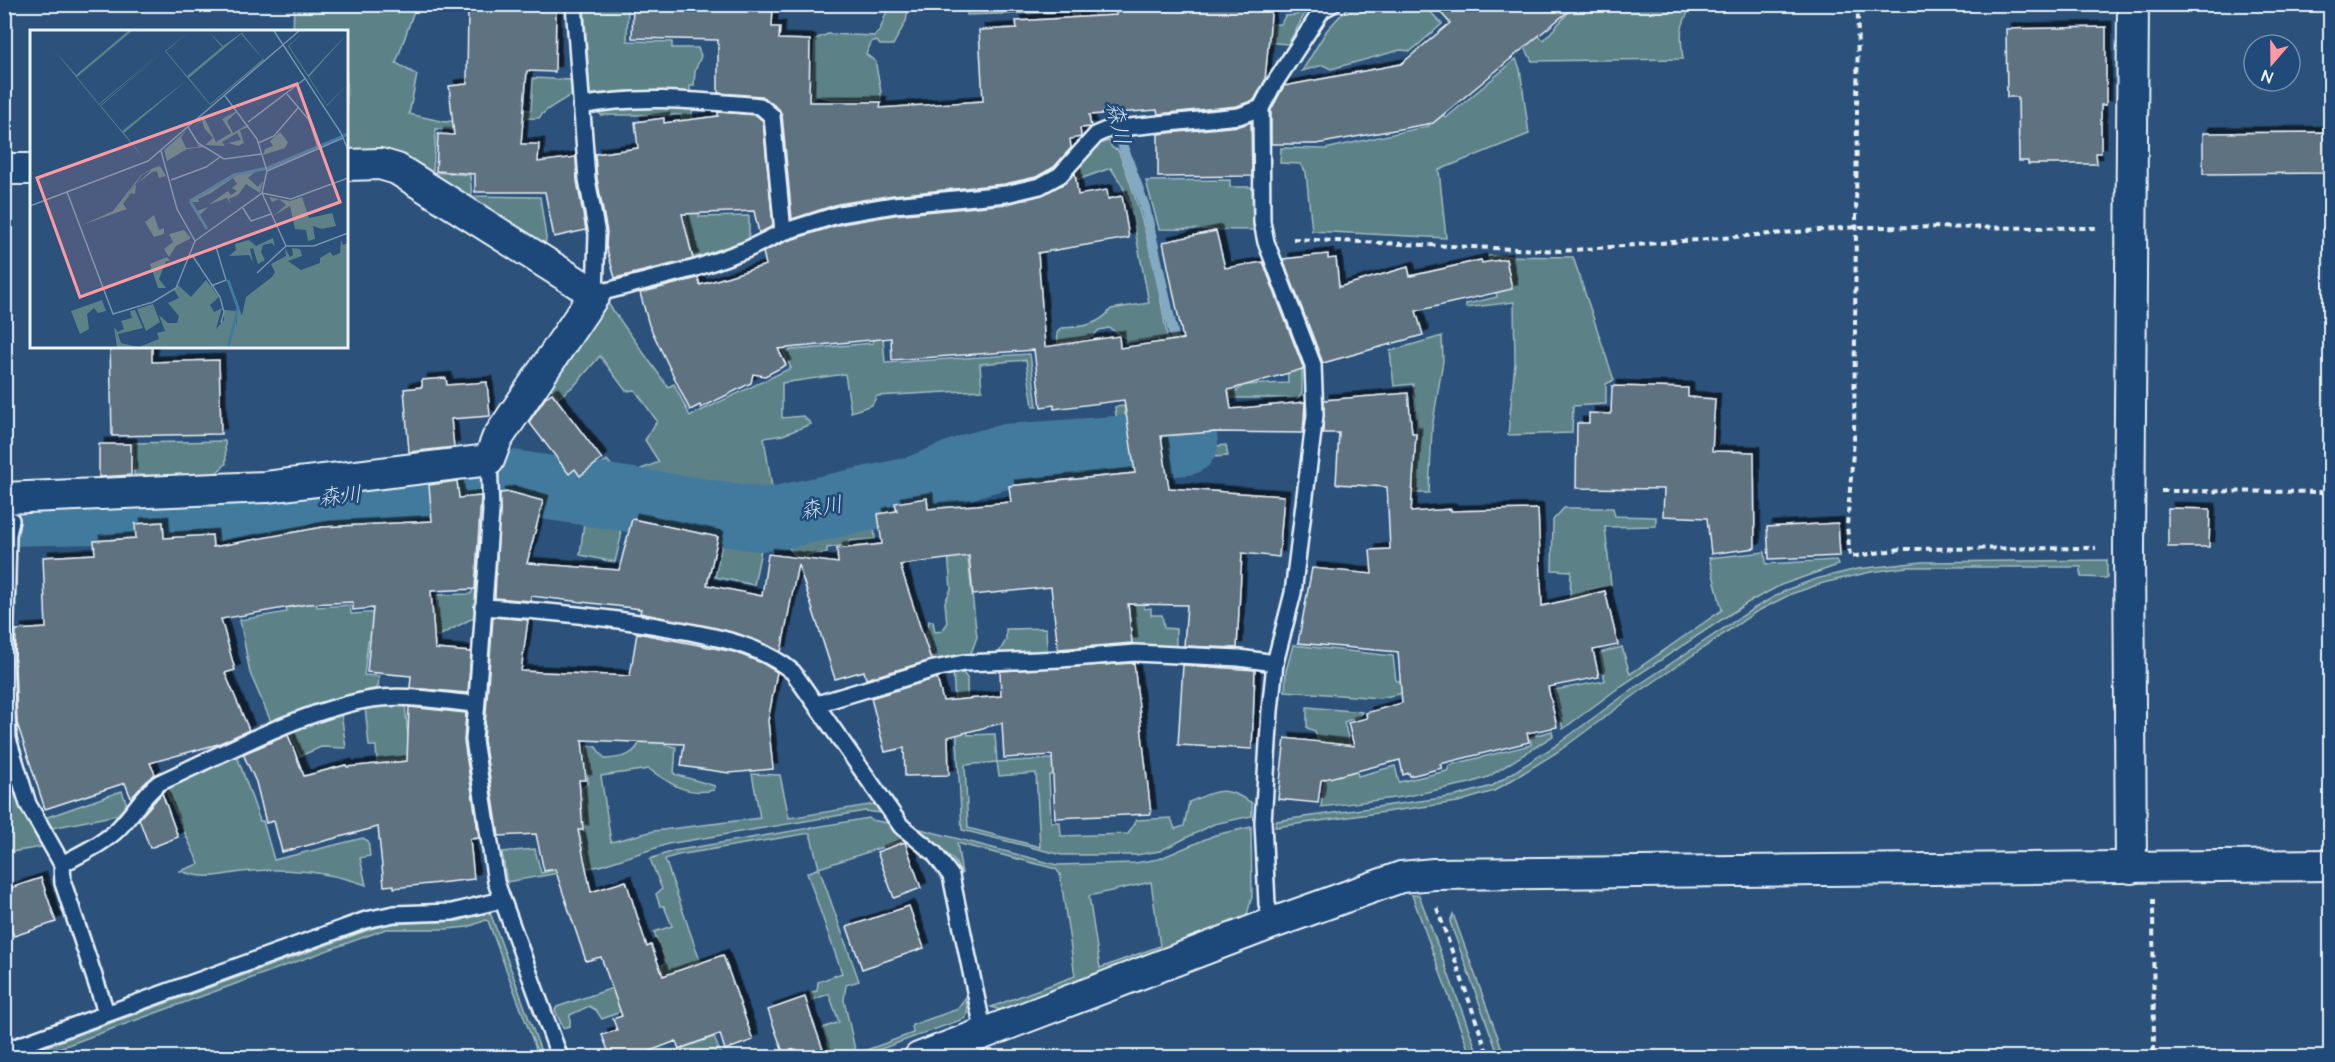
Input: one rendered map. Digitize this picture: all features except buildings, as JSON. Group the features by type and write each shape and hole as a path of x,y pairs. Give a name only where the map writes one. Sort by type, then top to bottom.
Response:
{"street":[{"path":"2133,4 2129,548 2142,867"},
{"path":"10,506 266,487 489,474 497,439 595,294 397,169 380,164 348,165"},
{"path":"4,169 30,169"},
{"path":"919,1058 1273,923 1401,877 1434,874 2331,865"}],"lane":[{"path":"574,4 587,179 597,234 595,294 696,268 746,250 783,232 840,214 894,205 1006,194 1040,186 1060,175 1097,134 1108,129 1239,116 1262,108"},
{"path":"1273,923 1267,904 1263,822 1275,663 1293,593 1315,415 1313,364 1266,242 1262,222 1262,108 1272,87 1326,6"},
{"path":"581,106 649,98 760,106 772,116 783,232"},
{"path":"489,474 491,511 474,740 496,882 560,1058"},
{"path":"10,506 5,663 8,739 28,804 62,864 63,883 106,1012"},
{"path":"483,607 629,621 752,647 778,659 793,672 817,704 901,826 934,853 951,876 984,1034"},
{"path":"817,704 934,669 964,663 1135,653 1239,658 1275,663"},
{"path":"62,864 116,830 133,812 145,793 159,783 329,709 368,699 407,698 476,704"},
{"path":"4,1050 366,920 394,914 452,912 502,900"}],"path":[{"path":"1858,4 1854,440 1847,526 1850,558 1901,549 2129,548"},
{"path":"1266,242 1289,239 1561,250 1857,227 2132,228"},
{"path":"2130,490 2331,492"},
{"path":"2142,867 2154,1058"},
{"path":"1434,874 1437,914 1490,1058"}],"green space":[{"path":"1351,4 1424,5 1442,24 1411,51 1400,50 1331,69 1323,65 1302,71 1327,30"},
{"path":"294,5 416,5 396,63 417,75 409,114 445,122 506,113 507,109 531,110 533,78 572,80 573,93 546,110 539,118 504,119 471,130 436,129 433,172 470,175 472,196 540,197 546,238 545,246 348,153 348,30 293,30"},
{"path":"584,5 628,5 627,41 672,42 672,48 698,48 701,56 695,71 694,86 690,86 690,93 627,91 590,94"},
{"path":"889,5 909,7 906,21 893,45 880,45 877,41 872,41 866,54 876,62 881,99 832,99 817,96 804,105 790,165 784,168 782,118 803,97 810,94 815,39 828,34 874,36 880,30"},
{"path":"966,5 1074,5 1078,12 1088,89 1083,97 1073,15 1068,12 967,15"},
{"path":"1575,5 1692,5 1682,31 1683,59 1532,61 1514,26 1519,22 1544,40"},
{"path":"1307,7 1288,44 1197,37 1196,29 1281,24 1285,16 1297,15 1300,8"},
{"path":"1516,59 1520,69 1529,134 1439,170 1446,238 1312,231 1306,172 1300,164 1280,163 1281,148 1325,149 1429,126 1426,104 1431,102 1446,118"},
{"path":"606,106 688,106 692,109 692,132 697,134 699,217 749,216 749,239 693,259 682,195 686,158 681,115 601,115 599,113"},
{"path":"1109,141 1112,148 1118,150 1131,183 1151,255 1172,366 1180,438 1007,450 971,459 916,482 764,512 587,485 588,475 607,460 621,477 659,462 645,440 657,421 635,390 626,391 600,356 575,385 558,398 548,384 607,302 668,387 674,384 690,416 791,368 783,351 873,343 871,294 880,294 885,363 1030,354 1037,406 1033,406 1026,360 980,364 982,390 877,396 872,405 851,412 845,374 782,383 782,418 803,416 811,424 783,435 764,438 774,500 880,480 931,466 966,450 998,441 1062,431 1063,438 1118,434 1115,407 1124,406 1128,434 1172,428 1158,339 1125,343 1125,337 1109,328 1099,330 1092,337 1058,343 1057,333 1061,328 1095,322 1111,309 1149,303 1132,214 1123,187 1111,168 1077,180 1072,174 1099,144"},
{"path":"1230,180 1230,187 1252,187 1253,230 1159,229 1146,181"},
{"path":"1488,256 1573,257 1614,380 1606,384 1606,404 1573,406 1572,433 1508,435 1515,363 1514,302 1466,308 1466,304 1497,297"},
{"path":"1442,336 1443,361 1432,428 1429,493 1412,493 1417,423 1413,384 1394,386 1390,351"},
{"path":"1287,360 1302,364 1302,393 1298,398 1230,398 1230,391 1237,391 1243,385 1288,383"},
{"path":"225,441 226,464 214,475 134,475 133,443"},
{"path":"1226,445 1228,456 1165,460 1164,451"},
{"path":"1151,452 1153,461 1057,473 1054,458"},
{"path":"561,494 626,504 624,511 629,514 619,520 621,537 615,562 580,555 584,522 558,514"},
{"path":"878,499 880,503 886,502 887,508 873,511 875,539 849,541 848,545 827,548 827,553 807,555 808,571 769,524"},
{"path":"638,506 765,530 754,585 715,577 725,529 644,512 640,516 629,514"},
{"path":"1564,508 1613,508 1615,516 1656,517 1656,526 1605,527 1611,585 1588,590 1592,607 1583,609 1570,597 1571,571 1552,570 1553,520"},
{"path":"273,510 275,526 272,531 217,541 215,531 200,532 199,519"},
{"path":"476,541 481,542 479,583 473,618 439,636 383,633 382,642 368,641 364,675 379,676 378,688 337,699 272,724 250,673 240,620 287,612 283,589 316,583 317,607 350,605 351,614 437,609 437,595 471,594 474,586"},
{"path":"967,551 977,637 970,656 932,661 926,636 929,621 933,621 935,632 942,631 947,624 945,602 951,589 948,553"},
{"path":"1765,552 1766,564 1836,560 1838,565 1781,585 1747,603 1621,686 1563,729 1554,690 1605,681 1600,653 1622,647 1630,674 1722,610 1709,558"},
{"path":"2107,560 2107,578 2081,577 2081,567 1907,567 1871,572 1823,583 1791,594 1756,612 1639,692 1559,751 1494,791 1458,802 1275,827 1276,821 1456,796 1492,786 1555,746 1634,688 1753,609 1786,590 1816,579 1857,569 1922,562"},
{"path":"1144,590 1144,609 1151,608 1151,615 1162,615 1164,628 1176,629 1176,647 1132,645 1127,591"},
{"path":"1046,628 1047,653 998,654 1006,640 1006,629"},
{"path":"1293,645 1393,656 1396,681 1444,677 1442,685 1380,698 1285,691 1286,671"},
{"path":"953,670 961,670 967,678 968,735 995,734 997,762 1070,758 1069,766 1049,776 1051,822 1060,822 1061,836 1128,834 1136,820 1171,818 1175,829 1184,826 1189,802 1214,792 1234,794 1252,803 1252,816 1214,824 1160,851 1136,855 1062,855 962,830","holes":["997,762 999,776 1036,773 1040,847 968,828 965,765"]},
{"path":"405,704 410,758 377,762 376,746 369,746 365,707"},
{"path":"1307,707 1362,712 1359,717 1344,722 1358,776 1395,766 1399,782 1447,771 1450,765 1531,745 1530,737 1552,731 1553,736 1488,777 1470,783 1403,797 1321,807 1326,766 1315,731 1307,728"},
{"path":"341,712 346,748 321,747 300,756 289,730"},
{"path":"642,736 659,737 665,745 676,747 674,774 715,786 714,790 687,790 672,784 649,769 601,776 611,842 654,831 760,818 752,774 780,775 789,818 875,804 881,813 865,811 668,844 600,866 507,882 502,852 535,849 541,873 588,863 580,832 585,831 582,788 588,783 586,746 595,746 605,759 617,758 633,752"},
{"path":"236,753 260,821 263,821 274,860 363,838 368,841 370,856 360,858 366,885 324,874 296,871 252,871 201,876 180,871 199,864 164,787"},
{"path":"4,768 19,805 38,835 42,847 5,853"},
{"path":"122,791 127,805 117,815 52,828 45,818"},
{"path":"869,818 888,823 905,840 819,868 810,833 665,859 700,961 688,965 698,995 631,1008 602,1019 596,1010 589,1006 570,1015 570,1026 563,1028 555,1010 557,1007 663,971 662,965 666,963 654,932 672,926 656,894 662,889 650,859 673,851"},
{"path":"913,827 1057,865 1135,863 1159,859 1215,835 1251,827 1252,897 1246,918 1164,951 1000,1010 991,1007 1075,976 1060,874 1056,869 957,843 962,874 953,859","holes":["1151,882 1160,946 1100,968 1089,896"]},
{"path":"819,868 859,981 846,985 844,1000 856,1054 913,1033 912,1025 958,1009 965,998 968,1009 966,1018 859,1057 832,1057 823,1028 839,1022 829,994 812,1000 810,992 817,991 818,982 842,973 807,873"},
{"path":"1412,895 1419,895 1479,1057 1471,1057"},
{"path":"486,913 491,915 543,1057 539,1057 486,920 468,927 448,929 386,929 35,1057 17,1057 385,924 459,921"},
{"path":"1453,914 1505,1057 1499,1057 1450,922"},
{"path":"714,1037 722,1057 656,1057"}],"waterway":[{"name":"森川","path":"1097,4 1100,28"},
{"name":"森川","path":"1113,99 1121,141 1145,207 1178,354"},
{"name":"森川","path":"1185,420 1186,443"},
{"name":"森川","path":"4,514 203,510 470,481 504,481 759,519 777,518 916,488 973,465 1007,456 1186,443"}]}
